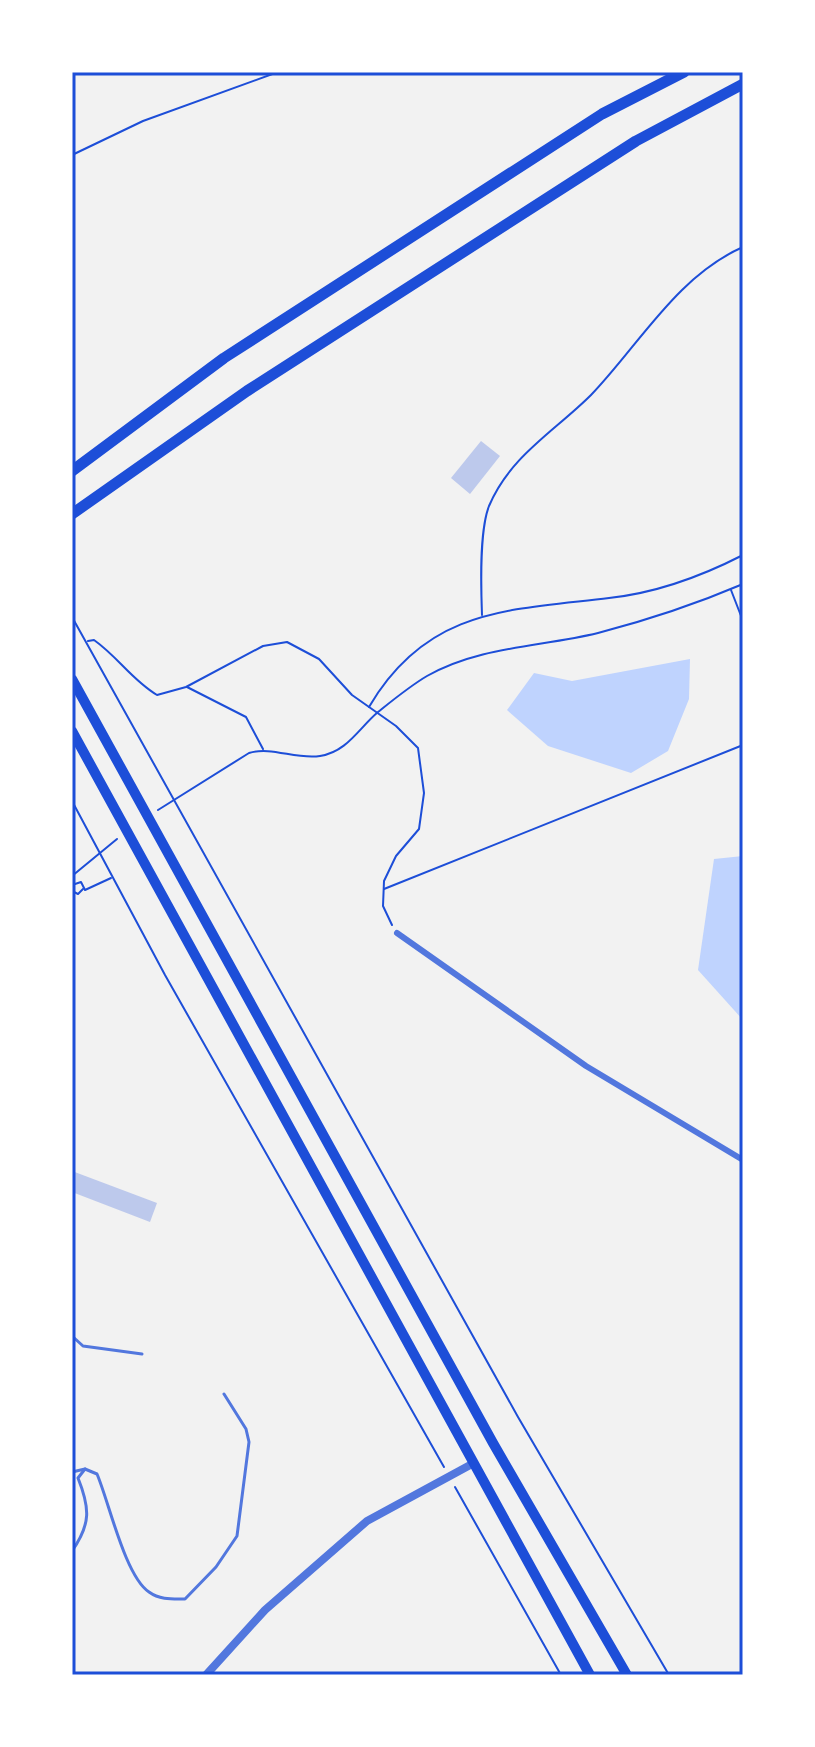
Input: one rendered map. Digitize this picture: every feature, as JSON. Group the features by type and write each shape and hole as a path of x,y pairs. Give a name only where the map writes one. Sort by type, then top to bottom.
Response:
{"highway":[{"path":"72,471 224,358 602,114 684,72"},
{"path":"72,514 247,391 636,141 743,84"}],"main road":[{"path":"72,679 454,1373 627,1675"},
{"path":"72,731 590,1675"}],"street":[{"path":"397,933 586,1066 743,1160"},
{"path":"206,1675 265,1610 367,1521 472,1464"}],"lane":[{"path":"72,1336 83,1346 142,1354"},
{"path":"72,1472 85,1469 97,1474 125,1558 147,1592 166,1599 185,1599 216,1567 237,1536 240,1522 249,1442 246,1429 224,1394"},
{"path":"72,1551 89,1519 89,1506 78,1478 85,1469"}],"path":[{"path":"72,155 143,121 278,72"},
{"path":"482,615 480,575 489,507 528,448 590,396 668,304 722,256 743,247"},
{"path":"368,708 381,686 416,651 482,615 542,603 610,598 652,590 714,570 743,555"},
{"path":"249,753 263,749 281,754 321,756 346,745 376,714 428,676 502,648 596,633 689,607 743,584"},
{"path":"730,589 743,621"},
{"path":"72,617 510,1404 669,1675"},
{"path":"86,641 94,640 106,648 139,685 157,695 186,687 263,646 287,642 319,659 368,708 396,726 418,748 424,793 419,829 396,856 384,881 383,906 397,933"},
{"path":"186,687 246,717 263,749"},
{"path":"383,890 743,745"},
{"path":"72,801 561,1675"},
{"path":"72,884 81,882 85,890 112,877"},
{"path":"72,884 81,883 83,889 78,894 72,891"}],"water":[{"path":"690,659 689,699 668,751 631,773 548,746 507,710 534,673 572,681"},
{"path":"743,856 743,1020 698,970 714,859"}],"building":[{"path":"481,441 500,456 470,494 451,478"},
{"path":"72,1171 157,1203 150,1222 72,1192"}]}
